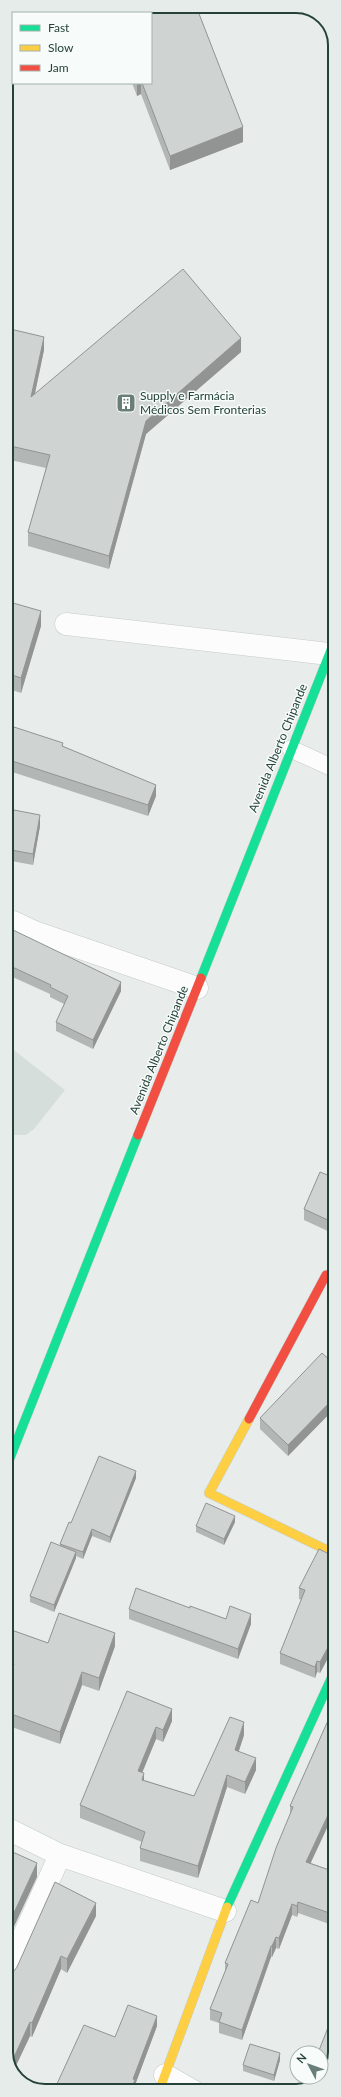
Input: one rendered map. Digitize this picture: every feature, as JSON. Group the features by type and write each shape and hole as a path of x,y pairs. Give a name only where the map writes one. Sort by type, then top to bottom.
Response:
{"main road":[{"name":"Avenida Alberto Chipande","path":"13,1450 197,988 290,749 328,657"},
{"path":"328,1276 326,1275 209,1493 328,1551"},
{"path":"162,2083 225,1911 328,1697"}],"street":[{"path":"66,624 328,647"},
{"path":"13,922 34,932 197,988"},
{"path":"13,1831 60,1854 225,1911"},
{"path":"13,1959 60,1854"}],"lane":[{"path":"290,749 328,766"}],"shaded area":[{"path":"13,1049 65,1090 34,1129 26,1135 13,1135"}],"building":[{"path":"152,13 199,13 243,127 170,156 142,84 152,84"},
{"name":"Supply e Farmácia Médicos Sem Fronterias","path":"183,269 241,338 146,421 109,556 28,532 50,455 13,447 13,330 44,337 31,397"},
{"path":"13,603 41,611 21,678 13,675"},
{"path":"14,727 63,743 62,746 156,785 148,805 13,761"},
{"path":"14,810 40,815 33,854 13,850"},
{"path":"13,930 121,982 93,1040 56,1022 68,996 50,987 51,985 13,967"},
{"path":"320,1172 328,1175 328,1220 304,1209"},
{"path":"322,1353 328,1359 328,1404 288,1445 260,1418"},
{"path":"99,1456 136,1471 110,1537 92,1529 83,1552 60,1544 69,1522 71,1523"},
{"path":"206,1503 235,1516 224,1539 196,1526"},
{"path":"51,1542 76,1552 54,1605 30,1596"},
{"path":"319,1549 328,1554 328,1649 320,1662 317,1661 315,1667 280,1653 305,1590 299,1588"},
{"path":"136,1588 190,1608 190,1606 226,1619 230,1606 251,1614 238,1649 129,1609"},
{"path":"59,1613 115,1633 99,1678 82,1672 60,1732 13,1715 13,1630 48,1643"},
{"path":"127,1691 172,1709 163,1730 156,1727 138,1771 144,1773 142,1780 194,1796 230,1717 244,1722 235,1750 256,1758 245,1782 227,1775 198,1866 140,1848 145,1832 80,1805"},
{"path":"328,1720 328,1815 306,1862 328,1870 328,1913 298,1902 297,1906 292,1904 279,1938 276,1937 271,1946 242,2030 219,2022 222,2013 210,2009 228,1964 225,1963 251,1900 258,1903 276,1848 293,1807 290,1806"},
{"path":"13,1852 37,1863 13,1915"},
{"path":"55,1882 96,1903 67,1959 61,1956 32,2023 30,2022 13,2058 13,1972 17,1967"},
{"path":"128,2005 157,2016 133,2079 135,2080 133,2084 57,2084 84,2025 115,2037"},
{"path":"328,2028 328,2045 321,2045"},
{"path":"250,2044 280,2053 274,2075 243,2065"}],"traffic: fast":[{"path":"201,978 328,658"},
{"path":"13,1450 138,1135"},
{"path":"227,1907 328,1685"}],"traffic: slow":[{"path":"249,1419 209,1493 328,1551"},
{"path":"162,2084 227,1907"}],"traffic: jam":[{"path":"138,1135 201,978"},
{"path":"249,1419 326,1275 328,1276"}],"place":[{"name":"Supply e Farmácia Médicos Sem Fronterias","path":"126,403"}]}
